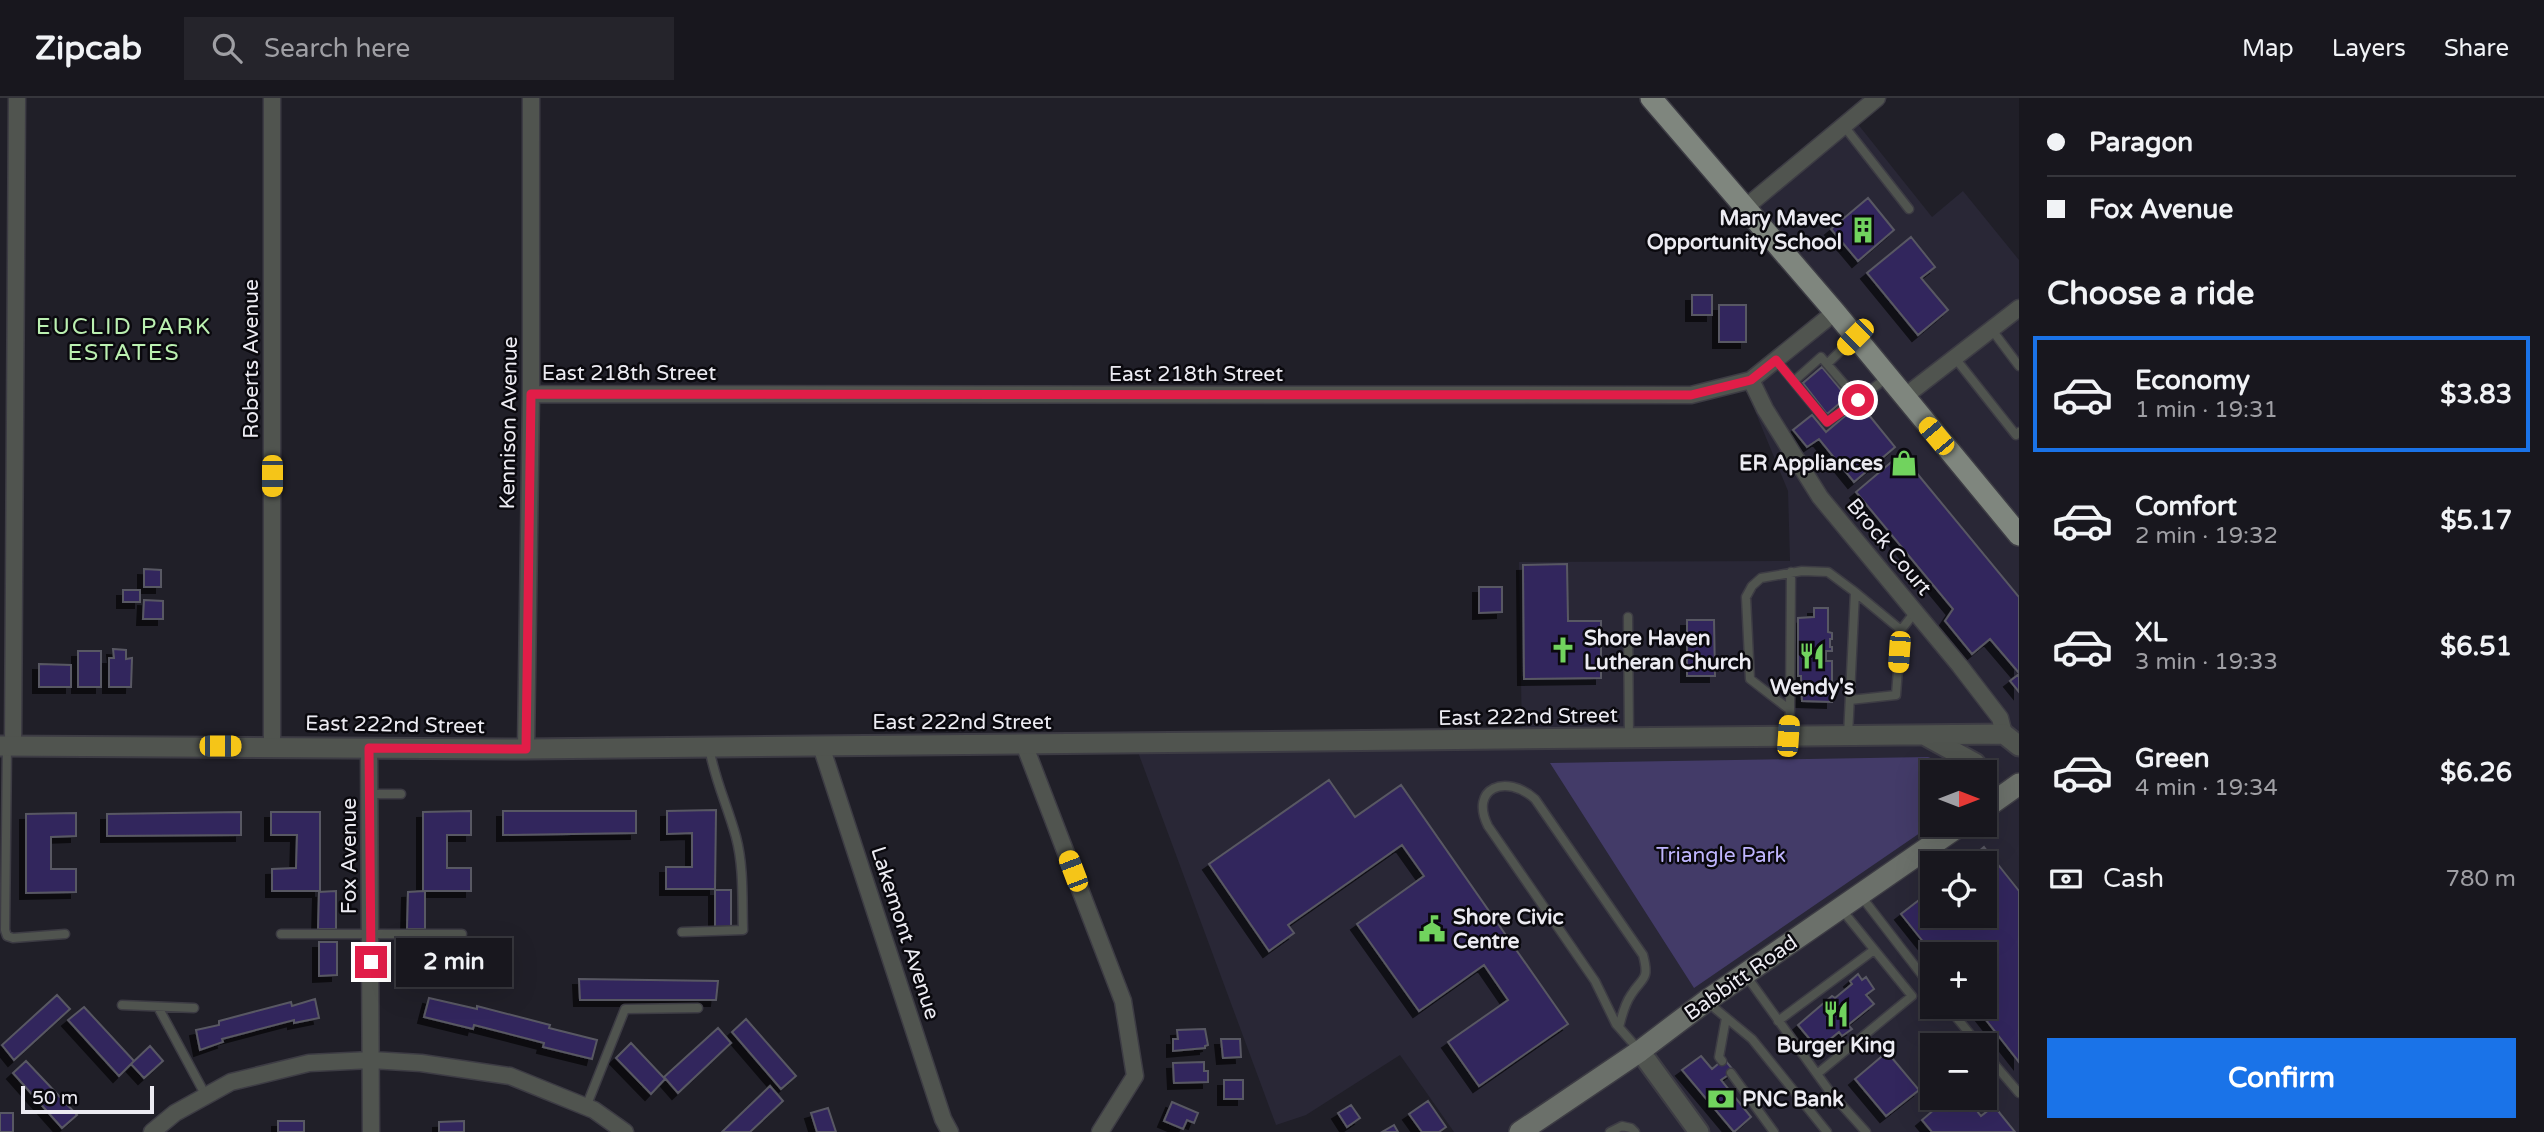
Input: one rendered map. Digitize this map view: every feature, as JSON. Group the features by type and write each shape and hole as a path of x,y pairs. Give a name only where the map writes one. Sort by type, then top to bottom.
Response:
{"main road":[{"path":"1651,98 1835,312 2019,535"},
{"path":"1997,800 2019,784"},
{"name":"Babbitt Road","path":"1520,1132 1640,1051 1706,1001 1943,837"}],"street":[{"path":"7,746 17,98"},
{"name":"Roberts Avenue","path":"272,98 272,746"},
{"name":"Kennison Avenue","path":"526,749 531,394 531,98"},
{"path":"1746,207 1877,98"},
{"path":"1904,397 2019,307"},
{"name":"East 218th Street","path":"531,394 1691,395 1751,380 1835,312"},
{"name":"Brock Court","path":"1751,380 1765,409 1820,497 2000,718 2011,740"},
{"name":"East 222nd Street","path":"7,746 526,749 1923,735 2011,740"},
{"name":"East 222nd Street","path":"1923,735 1969,760"},
{"path":"1024,744 1123,1001 1135,1076 1100,1132"},
{"name":"Lakemont Avenue","path":"821,746 939,1106 950,1132"},
{"name":"Fox Avenue","path":"369,748 371,1132"},
{"path":"1640,1051 1699,1132"},
{"path":"152,1132 175,1113 231,1082 309,1063 371,1060 421,1063 510,1076 586,1107 625,1132"}],"lane":[{"path":"1844,126 1909,209"},
{"path":"1992,330 2019,366"},
{"path":"1827,364 1855,337"},
{"path":"1794,381 1821,357 1838,382 1858,400"},
{"path":"1955,358 2016,435 2019,432"},
{"path":"1776,360 1813,400 1827,422 1888,377"},
{"path":"1790,710 1750,679 1746,597 1752,586 1761,578 1791,572 1828,572 1901,630"},
{"path":"1788,736 1791,572"},
{"path":"1848,736 1854,592"},
{"path":"1850,700 1896,695 1901,630 1915,612"},
{"path":"1628,617 1629,738"},
{"path":"7,746 5,930 7,936 13,938 65,934"},
{"path":"682,932 743,930 736,838 713,768 709,747"},
{"path":"1619,1027 1631,994 1644,981 1646,966 1643,956 1535,799 1526,790 1513,785 1500,785 1491,789 1483,802 1482,814 1488,826 1595,981 1619,1027 1640,1051"},
{"path":"370,794 401,794"},
{"path":"1860,895 1920,972"},
{"path":"1817,1074 1912,996 1840,908"},
{"path":"281,934 462,934"},
{"path":"1778,1021 1874,950"},
{"path":"1745,974 1817,1074 1866,1132"},
{"path":"1706,1001 1752,1039 1827,1132"},
{"path":"122,1005 194,1008"},
{"path":"158,1007 206,1096"},
{"path":"586,1107 625,1009 698,1008"},
{"path":"1722,1061 1719,1057 1726,1018"},
{"path":"1958,1019 1969,1033"},
{"path":"1997,1067 2019,1093"},
{"path":"1731,1073 1774,1132"},
{"path":"1610,1132 1622,1126 1635,1132"}],"shaded area":[{"path":"1853,118 1932,217 1963,191 2019,260 2019,1132 1454,1132 1400,1055 1306,1115 1276,1125 1135,744 1522,739 1519,562 1790,561 1788,491 1743,382 1835,312 1746,207"}],"green space":[{"name":"Triangle Park","path":"1928,757 1936,760 1920,760 1920,833 1694,988 1550,763"}],"building":[{"name":"Mary Mavec Opportunity School","path":"1868,198 1894,230 1858,261 1831,229"},
{"path":"1911,237 1935,267 1921,278 1948,310 1918,335 1867,273"},
{"path":"1692,295 1712,295 1712,315 1692,315"},
{"path":"1719,305 1746,305 1746,342 1719,342"},
{"path":"1822,367 1847,397 1827,414 1803,383"},
{"path":"1864,409 1895,447 1854,482 1819,439 1807,447 1793,430 1812,415 1826,432 1845,416"},
{"path":"1901,454 2019,597 2019,673 1990,639 1972,654 1945,621 1953,609 1856,492"},
{"name":"Shore Haven Lutheran Church","path":"1567,564 1568,621 1601,621 1601,678 1524,679 1523,565"},
{"path":"144,569 161,570 161,587 144,587"},
{"path":"1479,587 1502,587 1502,612 1479,613"},
{"path":"123,590 140,590 140,602 123,602"},
{"path":"144,600 163,601 163,619 143,619"},
{"name":"Wendy's","path":"1814,608 1828,608 1828,632 1832,633 1832,651 1826,651 1826,661 1832,661 1832,702 1802,701 1801,676 1798,676 1798,618 1814,617"},
{"path":"1687,620 1714,620 1715,676 1687,676"},
{"path":"113,649 126,650 126,659 132,658 131,687 109,687 109,658 114,658"},
{"path":"78,651 101,651 101,687 78,687"},
{"path":"39,664 71,665 71,687 39,687"},
{"path":"2019,674 2019,692 2010,681"},
{"name":"Shore Civic Centre","path":"1329,780 1355,817 1401,785 1568,1024 1479,1086 1448,1042 1508,1000 1484,965 1419,1011 1357,924 1424,876 1402,845 1288,925 1294,933 1269,951 1209,864"},
{"path":"716,810 715,889 666,889 666,867 692,867 692,833 667,834 667,811"},
{"path":"471,811 471,835 447,835 447,868 471,868 471,891 423,891 423,812"},
{"path":"503,811 636,811 636,833 503,835"},
{"path":"241,812 241,835 107,836 107,814"},
{"path":"271,812 320,812 320,891 272,891 272,869 296,868 297,835 271,835"},
{"path":"76,813 76,836 51,837 51,869 76,869 76,892 26,893 26,814"},
{"path":"1997,863 2019,891 2019,1062 1985,1019 1997,1019 1997,942 1923,942 1901,914 1920,899 1920,928 1997,928"},
{"path":"715,890 731,890 731,927 715,927"},
{"path":"336,891 336,929 318,929 319,892"},
{"path":"425,891 425,929 407,929 408,892"},
{"path":"407,941 425,941 426,972 407,972"},
{"path":"319,942 337,942 337,975 319,976"},
{"name":"Burger King","path":"1858,974 1862,980 1866,977 1874,989 1866,995 1874,1004 1848,1025 1852,1029 1842,1036 1839,1032 1818,1049 1798,1025 1832,996 1835,998 1852,984 1850,981"},
{"path":"579,979 718,981 716,1000 580,1000"},
{"path":"57,995 70,1009 14,1060 2,1045"},
{"path":"429,998 477,1009 477,1006 597,1040 592,1059 474,1025 473,1029 424,1017"},
{"path":"315,999 319,1018 294,1023 294,1020 222,1039 223,1042 200,1050 196,1030 219,1025 219,1021 291,1002 292,1006"},
{"path":"84,1007 134,1061 119,1076 68,1020"},
{"path":"746,1019 796,1076 781,1089 732,1032"},
{"path":"718,1028 731,1043 678,1093 664,1077"},
{"path":"1205,1029 1208,1045 1205,1048 1173,1051 1173,1039 1178,1039 1177,1030"},
{"path":"1221,1039 1240,1039 1241,1057 1223,1058"},
{"path":"631,1043 665,1079 651,1094 616,1058"},
{"path":"150,1046 163,1061 144,1078 131,1064"},
{"path":"1887,1052 1919,1090 1886,1116 1855,1079"},
{"name":"PNC Bank","path":"1701,1056 1712,1069 1724,1059 1734,1071 1721,1080 1751,1117 1734,1132 1682,1070"},
{"path":"26,1061 77,1115 62,1128 13,1073"},
{"path":"1204,1062 1204,1071 1208,1071 1208,1082 1174,1083 1173,1063"},
{"path":"1224,1080 1243,1080 1243,1099 1224,1099"},
{"path":"770,1086 783,1101 750,1132 722,1132"},
{"path":"1428,1101 1446,1127 1439,1132 1422,1132 1409,1114"},
{"path":"1172,1102 1198,1113 1194,1123 1187,1120 1183,1129 1164,1121"},
{"path":"1351,1105 1360,1118 1347,1127 1338,1113"},
{"path":"828,1108 836,1132 817,1132 811,1113"},
{"path":"1934,1110 1976,1110 1981,1116 1989,1110 1997,1110 2015,1132 1932,1132 1922,1120"},
{"path":"0,1113 13,1113 13,1132 0,1132"},
{"path":"278,1121 304,1121 304,1132 278,1132"},
{"path":"464,1121 464,1132 439,1132 439,1122"},
{"path":"1394,1125 1398,1132 1382,1132"}],"place":[{"name":"Mary Mavec Opportunity School","path":"1863,230"},
{"name":"ER Appliances","path":"1904,463"},
{"name":"Shore Haven Lutheran Church","path":"1563,650"},
{"name":"Wendy's","path":"1812,656"},
{"name":"Shore Civic Centre","path":"1432,929"},
{"name":"Burger King","path":"1836,1014"},
{"name":"PNC Bank","path":"1721,1099"}],"district":[{"name":"EUCLID PARK ESTATES","path":"124,340"}],"route":[{"path":"371,962 369,748 526,749 531,394 1691,395 1751,380 1776,360 1827,422 1858,400"}]}
